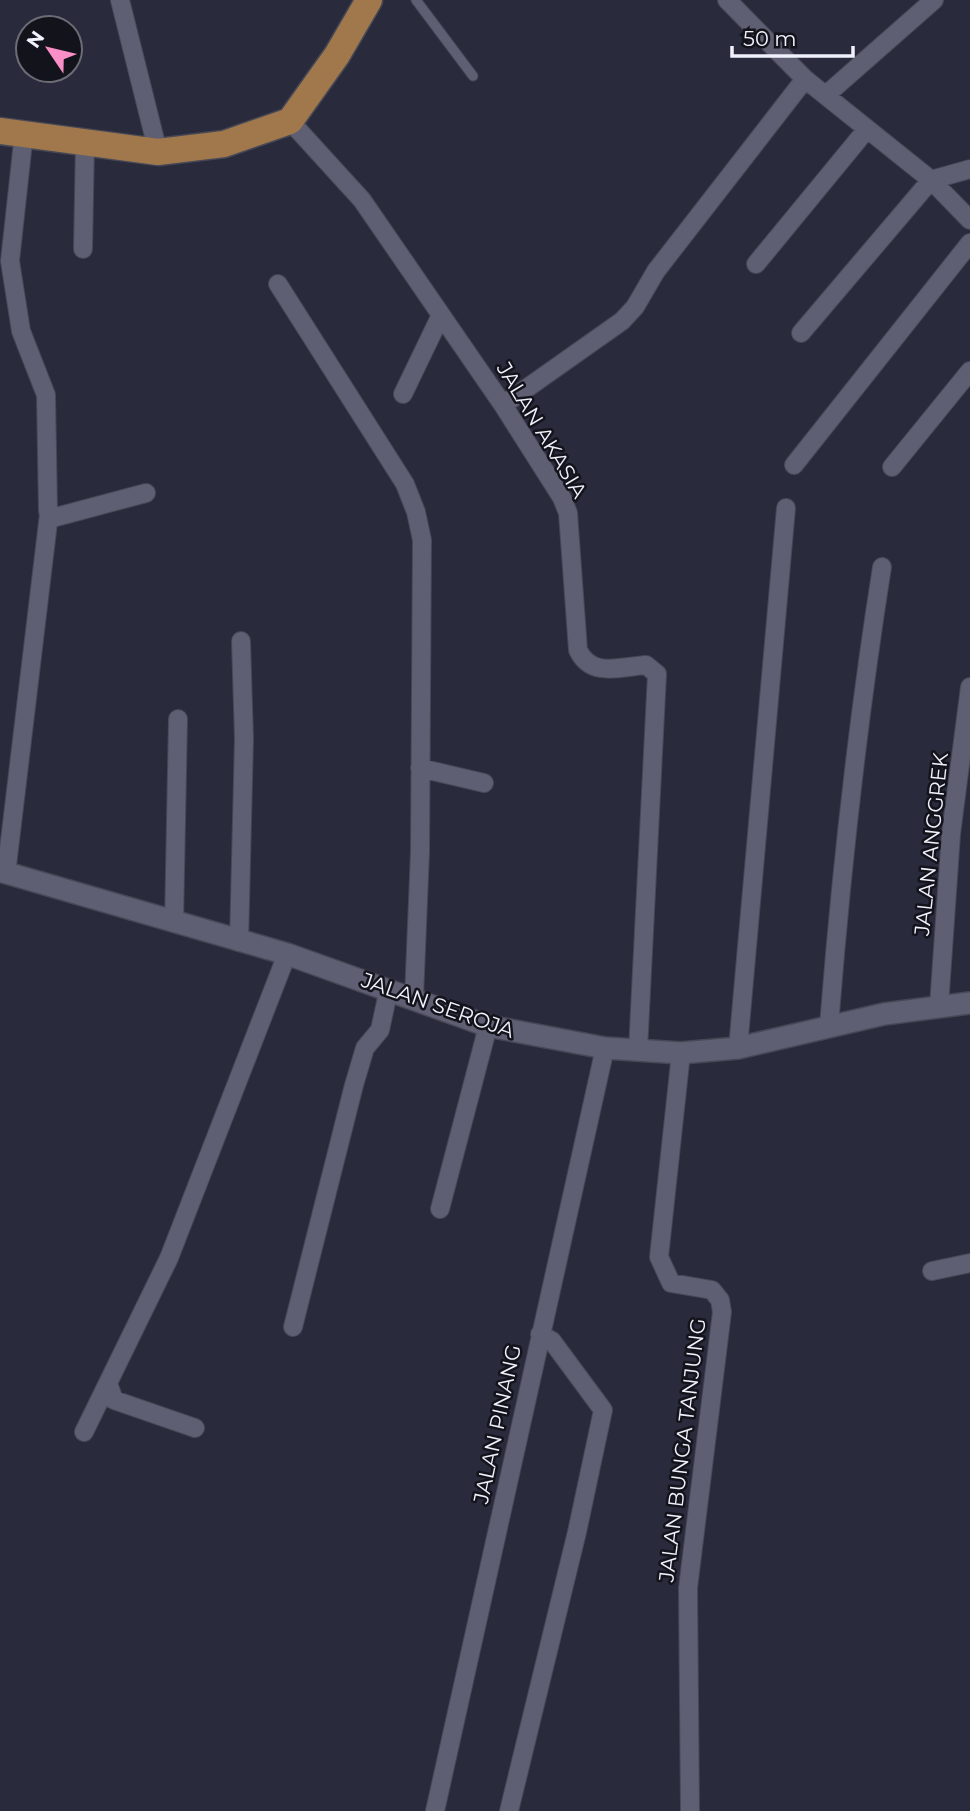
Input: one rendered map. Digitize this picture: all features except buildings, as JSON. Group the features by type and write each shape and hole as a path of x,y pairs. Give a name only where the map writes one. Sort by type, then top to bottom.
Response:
{"main road":[{"path":"12,132 158,152 224,144 290,121 337,55 369,0"}],"street":[{"path":"120,0 158,152"},
{"path":"727,0 805,79 931,180 970,220"},
{"path":"826,94 934,0"},
{"path":"503,405 622,321 635,307 656,271 805,79"},
{"name":"JALAN AKASIA","path":"290,121 362,200 503,405 568,513 578,650 583,660 595,669 646,665 657,674 638,1050"},
{"path":"755,264 867,129"},
{"path":"3,872 49,514 46,396 21,331 10,261 12,132"},
{"path":"82,249 85,142"},
{"path":"802,333 931,180 970,169"},
{"path":"794,464 970,243"},
{"path":"278,284 405,484 416,512 422,540 421,768 414,997"},
{"path":"403,394 441,315"},
{"path":"892,467 970,371"},
{"path":"49,514 56,517 146,493"},
{"path":"738,1048 786,508"},
{"path":"830,1026 841,887 882,566"},
{"path":"239,942 244,739 241,640"},
{"name":"JALAN ANGGREK","path":"939,1006 951,834 970,687"},
{"path":"174,923 178,719"},
{"path":"421,768 484,783"},
{"name":"JALAN SEROJA","path":"3,872 287,954 389,988 488,1026 606,1048 681,1053 738,1048 830,1026 970,1003"},
{"path":"84,1433 169,1258 287,954"},
{"path":"293,1327 354,1085 365,1048 380,1030 389,988"},
{"path":"440,1209 488,1026"},
{"name":"JALAN PINANG","path":"435,1811 606,1048"},
{"name":"JALAN BUNGA TANJUNG","path":"681,1053 659,1257 671,1283 712,1290 720,1300 722,1312 688,1588 690,1811"},
{"path":"932,1271 970,1263"},
{"path":"509,1811 577,1532 603,1410 552,1341 540,1334"},
{"path":"109,1386 114,1400 195,1428"}],"lane":[{"path":"416,0 473,76"}]}
